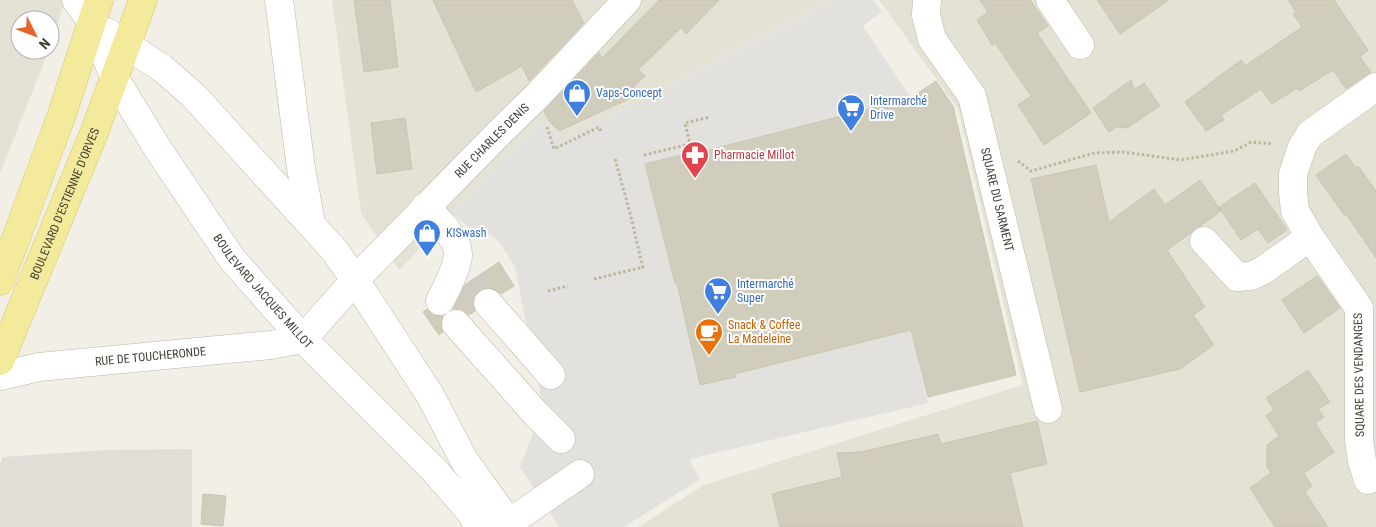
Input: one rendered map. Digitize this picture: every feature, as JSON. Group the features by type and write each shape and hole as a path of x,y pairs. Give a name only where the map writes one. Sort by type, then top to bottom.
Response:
{"main road":[{"path":"127,46 144,0"},
{"path":"0,281 58,125 96,11"},
{"name":"BOULEVARD D'ESTIENNE D'ORVES","path":"0,361 127,46"}],"street":[{"path":"76,0 96,11 127,46 163,69 193,95 335,251 356,280 430,395 464,460 508,526 580,474"},
{"path":"279,0 310,223"},
{"name":"RUE CHARLES DENIS","path":"303,339 425,207 537,96 627,0"},
{"name":"SQUARE DU SARMENT","path":"927,0 926,15 932,39 972,96 1048,410"},
{"path":"1050,0 1080,45"},
{"name":"BOULEVARD JACQUES MILLOT","path":"96,11 115,79 158,149 232,259 303,339 434,470 468,509 480,527"},
{"name":"SQUARE DES VENDANGES","path":"1368,480 1362,461 1359,440 1359,308 1310,237 1295,211 1292,193 1293,174 1302,147 1310,134 1376,87"},
{"path":"425,207 443,225 452,238 472,280"},
{"path":"1204,241 1237,277 1251,276 1262,270 1310,237"},
{"path":"440,300 451,278 458,254"},
{"path":"488,303 551,375"},
{"path":"456,324 536,414 561,439"},
{"name":"RUE DE TOUCHERONDE","path":"0,376 39,367 271,346 303,339"}],"path":[{"path":"644,155 690,144 684,123 710,116"},
{"path":"545,122 554,149 599,127 601,131"},
{"path":"1013,157 1031,171 1094,153 1123,152 1181,160 1234,150 1252,142 1276,144"},
{"path":"594,280 644,268 615,159"},
{"path":"548,291 568,286"}],"shaded area":[{"path":"0,0 65,0 60,15 60,10 10,10 10,60 45,60 0,173"},
{"path":"332,0 833,0 565,139 543,119 399,270 361,213"},
{"path":"833,0 873,0 882,12 863,26 911,98 686,156 685,154 645,164 674,284 681,283 694,354 692,355 700,385 736,377 735,374 911,330 928,403 689,459 700,479 624,527 559,527 520,467 543,406 515,267 501,244 491,235 470,228 452,214 543,119 565,139"},
{"path":"879,0 1376,0 1376,527 639,527 704,485 1023,385 958,109"},
{"path":"192,449 192,527 0,527 0,464 3,457 107,450"}],"building":[{"path":"354,0 390,0 398,67 364,72"},
{"path":"433,0 572,0 584,23 529,81 522,66 476,92"},
{"path":"659,0 719,0 686,34 681,28 638,70 645,76 629,92 633,97 559,131 549,121 544,111 599,53 602,58"},
{"path":"980,0 1030,0 1048,26 1037,33 1091,113 1044,145 1018,105 1031,96 995,43 992,45 977,20 988,12"},
{"path":"1097,0 1169,0 1120,34"},
{"path":"1288,0 1334,0 1368,50 1360,57 1371,72 1346,89 1333,70 1299,91 1297,88 1272,104 1261,89 1221,115 1224,120 1206,131 1185,102 1241,60 1245,66 1302,27 1293,14 1296,12"},
{"path":"1131,80 1134,90 1144,83 1160,106 1127,128 1116,127 1109,132 1093,108"},
{"path":"936,81 953,106 1016,375 928,397 911,330 735,374 736,377 700,385 677,283 675,284 645,164 685,154 686,156 911,98"},
{"path":"405,118 412,169 377,174 371,123"},
{"path":"1346,154 1356,168 1358,166 1376,191 1376,258 1316,175"},
{"path":"1096,165 1109,222 1154,189 1165,205 1200,180 1221,211 1167,250 1205,307 1193,315 1214,345 1180,369 1080,392 1031,179"},
{"path":"1255,183 1287,230 1268,243 1258,229 1241,240 1219,207"},
{"path":"499,262 514,286 501,294 493,288 484,288 478,291 473,298 475,311 469,315 461,309 453,309 466,284"},
{"path":"1317,276 1340,308 1304,333 1282,300"},
{"path":"427,309 433,315 443,316 441,327 443,332 439,335 423,312"},
{"path":"1308,370 1330,402 1318,409 1324,417 1315,423 1334,452 1304,473 1312,486 1305,492 1328,527 1275,527 1250,488 1271,473 1267,467 1267,445 1279,436 1266,416 1274,410 1266,398"},
{"path":"1037,421 1047,464 1010,473 1023,527 780,527 772,494 842,477 837,453 861,452 938,434 941,444"},
{"path":"203,494 226,496 223,526 201,524"}],"tunnel":[{"path":"472,280 488,303"}],"place":[{"name":"Vaps-Concept","path":"577,117"},
{"name":"Intermarché Drive","path":"851,132"},
{"name":"Pharmacie Millot","path":"695,179"},
{"name":"KISwash","path":"427,257"},
{"name":"Intermarché Super","path":"718,315"},
{"name":"Snack & Coffee La Madeleine","path":"709,356"}]}
